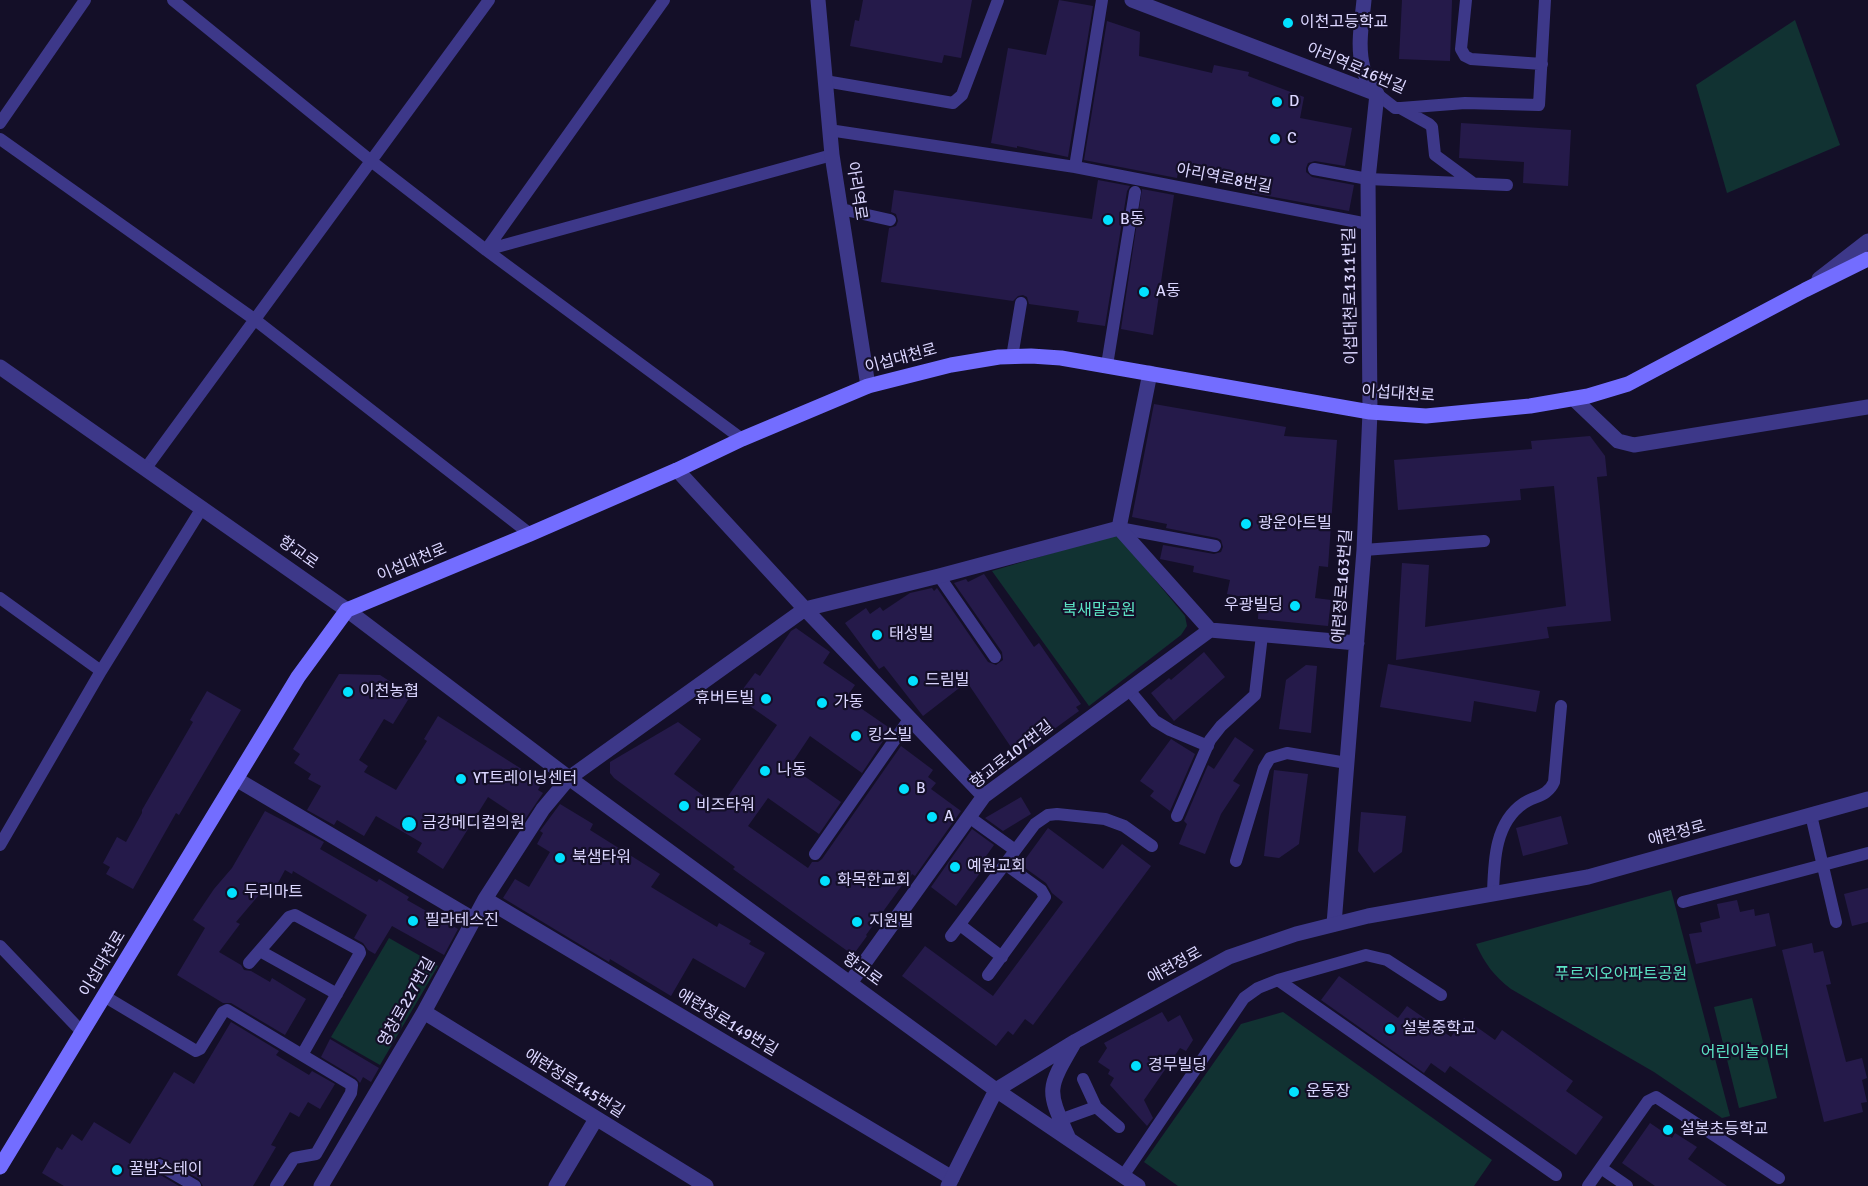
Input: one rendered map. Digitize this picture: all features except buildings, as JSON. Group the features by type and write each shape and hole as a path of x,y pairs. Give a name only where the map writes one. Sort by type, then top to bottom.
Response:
{"main road":[{"name":"이섭대천로","path":"0,1167 298,677 347,610 530,534 742,439 868,386 951,365 1012,357 1061,358 1370,412 1426,416 1457,415 1574,399 1628,384 1868,259"}],"street":[{"name":"아리역로","path":"818,0 832,155 868,386"},
{"name":"아리역로16번길","path":"1132,0 1377,94"},
{"path":"1364,0 1360,39 1362,63 1363,70 1377,94"},
{"name":"이섭대천로1311번길","path":"1370,412 1368,179 1377,94"},
{"path":"1805,290 1868,241"},
{"name":"향교로","path":"0,367 347,610 569,778 996,1090 1138,1186"},
{"path":"1119,528 1150,373"},
{"path":"1574,399 1618,441 1635,445 1868,407"},
{"name":"애련정로163번길","path":"1334,924 1364,550 1370,412"},
{"path":"677,470 805,609 984,796"},
{"path":"569,778 805,609 1119,528"},
{"path":"1119,528 1210,630 1357,643"},
{"name":"향교로107번길","path":"850,983 984,796 1210,630"},
{"name":"영창로227번길","path":"321,1186 424,1012 485,899 543,809 569,778"},
{"path":"236,779 473,919"},
{"name":"애련정로","path":"996,1090 1076,1041 1229,957 1296,934 1334,924 1588,877 1868,799"},
{"name":"애련정로149번길","path":"485,899 950,1182"},
{"name":"애련정로145번길","path":"424,1012 706,1186"},
{"path":"1069,1139 1052,1098 1052,1086 1076,1041"},
{"path":"950,1182 996,1090"},
{"path":"556,1186 596,1119"}],"lane":[{"path":"0,123 85,0"},
{"path":"173,0 371,161 486,250 742,439"},
{"path":"146,468 489,0"},
{"path":"486,250 664,0"},
{"path":"825,81 953,103 962,95 999,0"},
{"path":"1074,167 1102,0"},
{"path":"1466,0 1461,49 1464,56 1542,64 1545,0"},
{"name":"아리역로16번길","path":"1377,94 1395,108 1465,103 1540,105 1542,64"},
{"path":"1401,108 1429,123 1432,128 1435,155 1473,183"},
{"name":"아리역로8번길","path":"829,130 1074,167 1368,224"},
{"path":"0,139 254,319 530,534"},
{"path":"486,250 832,155"},
{"path":"1314,169 1368,179 1507,185"},
{"path":"1107,365 1135,192"},
{"path":"841,209 890,220"},
{"path":"1012,357 1021,303"},
{"path":"0,845 101,671 202,508"},
{"path":"1119,528 1215,546"},
{"path":"1364,550 1484,541"},
{"path":"939,576 995,657"},
{"path":"0,598 101,671"},
{"path":"1177,816 1216,733 1255,694 1262,635"},
{"path":"1129,690 1155,721 1208,746"},
{"path":"1493,894 1495,854 1506,823 1521,805 1547,793 1554,782 1561,706"},
{"path":"815,854 910,718"},
{"path":"1236,861 1264,768 1270,759 1287,753 1347,763"},
{"path":"951,936 1040,819 1058,814 1116,822 1152,846"},
{"path":"1811,815 1836,922"},
{"path":"969,817 1015,850"},
{"path":"1683,902 1868,853"},
{"path":"988,975 1045,895 1005,864"},
{"path":"249,963 289,917 295,915 357,948 360,954 302,1055"},
{"path":"960,925 1002,957"},
{"path":"0,946 82,1032"},
{"path":"260,951 337,994"},
{"path":"1123,1176 1244,998 1258,988 1278,980 1366,955 1387,960 1441,995"},
{"path":"1278,980 1556,1175"},
{"path":"104,996 195,1050 200,1049 226,1010 350,1083 353,1090 316,1154 294,1158 276,1186"},
{"path":"1083,1078 1096,1107 1119,1127"},
{"path":"1588,1186 1648,1101 1656,1097 1779,1178"},
{"path":"1060,1120 1096,1107"},
{"path":"159,1165 195,1186"},
{"path":"1601,1168 1627,1186"}],"green space":[{"path":"1795,20 1840,145 1727,193 1696,85"},
{"name":"북새말공원","path":"1117,534 1185,616 1187,626 1181,635 1089,706 992,571"},
{"name":"푸르지오아파트공원","path":"1671,890 1730,1116 1722,1118 1654,1072 1511,989 1490,969 1476,944"},
{"path":"389,938 438,966 380,1065 331,1037"},
{"name":"어린이놀이터","path":"1752,998 1777,1098 1739,1108 1714,1007"},
{"name":"운동장","path":"1283,1012 1492,1160 1474,1186 1178,1186 1144,1162 1241,1024"}],"place":[{"name":"이천고등학교","path":"1288,23"},
{"name":"D","path":"1277,102"},
{"name":"C","path":"1275,139"},
{"name":"B동","path":"1108,220"},
{"name":"A동","path":"1144,292"},
{"name":"광운아트빌","path":"1246,524"},
{"name":"우광빌딩","path":"1295,606"},
{"name":"태성빌","path":"877,635"},
{"name":"드림빌","path":"913,681"},
{"name":"이천농협","path":"348,692"},
{"name":"휴버트빌","path":"766,699"},
{"name":"가동","path":"822,703"},
{"name":"킹스빌","path":"856,736"},
{"name":"나동","path":"765,771"},
{"name":"YT트레이닝센터","path":"461,779"},
{"name":"B","path":"904,789"},
{"name":"비즈타워","path":"684,806"},
{"name":"A","path":"932,817"},
{"name":"금강메디컬의원","path":"409,824"},
{"name":"북샘타워","path":"560,858"},
{"name":"예원교회","path":"955,867"},
{"name":"화목한교회","path":"825,881"},
{"name":"두리마트","path":"232,893"},
{"name":"필라테스진","path":"413,921"},
{"name":"지원빌","path":"857,922"},
{"name":"설봉중학교","path":"1390,1029"},
{"name":"경무빌딩","path":"1136,1066"},
{"name":"운동장","path":"1294,1092"},
{"name":"설봉초등학교","path":"1668,1130"},
{"name":"꿀밤스테이","path":"117,1170"}]}
